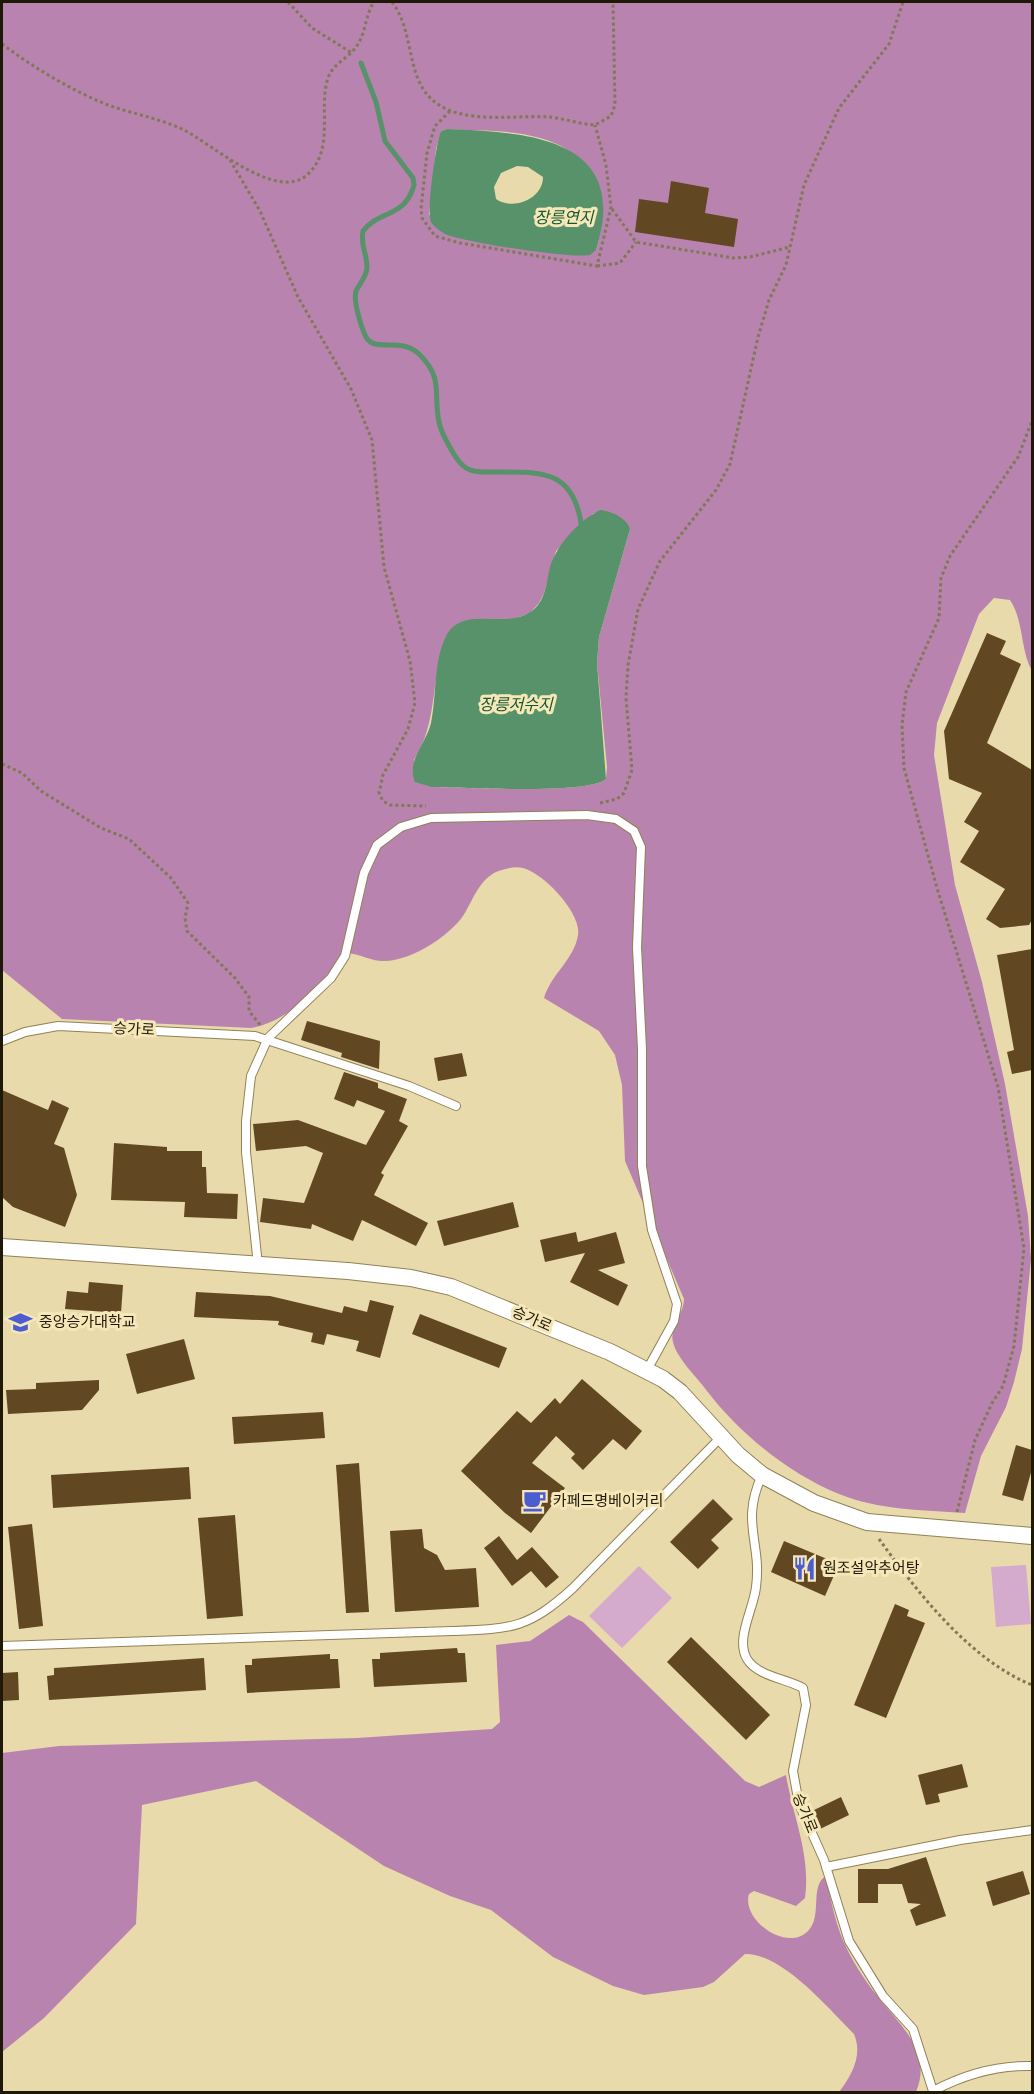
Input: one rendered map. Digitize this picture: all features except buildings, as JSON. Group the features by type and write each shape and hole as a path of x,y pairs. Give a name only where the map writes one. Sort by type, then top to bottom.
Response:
{"street":[{"name":"승가로","path":"2,1247 411,1278 451,1287 647,1370 680,1392 721,1437 762,1475 814,1503 867,1522 1032,1536"}],"lane":[{"path":"258,1265 249,1183 246,1121 251,1076 268,1038 319,990 341,964 354,924 364,873 377,845 387,835 415,821 460,816 587,815 605,817 626,823 639,838 642,859 637,936 643,1070 642,1166 652,1230 677,1304 674,1321 647,1370"},
{"name":"승가로","path":"2,1041 25,1032 58,1026 268,1038 409,1086 456,1106"},
{"path":"2,1646 452,1631 507,1628 524,1624 552,1607 573,1588 721,1437"},
{"name":"승가로","path":"762,1475 754,1493 750,1513 757,1586 743,1650 751,1664 803,1688 806,1705 794,1760 794,1781 799,1804 826,1867 849,1941 883,1996 912,2029 933,2091"},
{"path":"826,1867 960,1840 1032,1830"},
{"path":"933,2091 978,2072 1006,2066 1032,2066"}],"path":[{"path":"288,2 312,28 352,53"},
{"path":"2,44 43,72 85,94 185,130 230,160 259,175 273,179 300,180 309,174 322,144 328,78 359,43 374,2"},
{"path":"392,2 401,17 418,80 432,99 450,111 495,118 552,117 595,125 611,116 615,105 613,2"},
{"path":"591,805 617,799 629,784 632,759 626,698 628,665 638,609 660,561 716,490 730,464 758,337 769,300 786,265 804,185 839,108 889,44 903,2"},
{"path":"450,111 435,126 427,153 421,209 422,218 435,236 460,243 597,266 620,263 636,242"},
{"path":"595,125 606,165 611,207 597,266"},
{"path":"230,160 260,211 298,297 331,350 370,432 375,456 384,567 410,661 415,703 408,729 383,775 379,793 390,805 432,806"},
{"path":"611,207 636,242 734,258 750,257 790,246"},
{"path":"957,1512 975,1440 992,1403 1003,1386 1014,1346 1024,1248 998,1087 937,888 904,768 902,725 906,692 939,618 941,578 950,556 1018,457 1032,421"},
{"path":"2,764 22,772 41,791 105,831 129,839 171,878 188,903 185,909 188,931 235,978 249,997 249,1011 268,1038"},
{"path":"867,1522 936,1610 993,1664 1032,1685"}],"shaded area":[{"path":"2,2 1032,2 1032,671 1025,654 1018,617 1010,600 994,598 979,614 937,723 934,755 955,885 982,982 1005,1084 1028,1216 1031,1259 1022,1349 1014,1382 1006,1407 981,1456 965,1513 869,1503 820,1486 784,1464 750,1437 720,1407 683,1361 675,1348 672,1337 684,1299 625,1161 622,1085 615,1055 599,1031 544,998 547,989 576,944 578,926 568,905 541,877 531,871 513,868 490,875 452,929 418,952 406,957 383,961 348,953 293,1008 267,1024 251,1028 62,1019 2,970","holes":["447,129 534,136 572,153 586,167 597,187 601,203 602,218 596,250 429,215 436,149 441,131","594,513 630,529 599,637 597,663 607,767 606,779 594,784 551,789 432,787 414,760 422,745 431,715 441,652 446,636 481,619 509,621 530,613 544,593 556,551"]},
{"path":"1026,1565 1031,1624 996,1627 991,1567"},
{"path":"639,1566 672,1598 622,1648 589,1616"},
{"path":"569,1615 583,1622 745,1781 759,1787 786,1775 806,1867 805,1898 796,1906 754,1891 749,1894 748,1904 758,1922 767,1930 778,1936 799,1937 812,1925 818,1887 826,1876 837,1924 848,1951 870,1986 912,2040 917,2052 920,2078 916,2092 839,2092 848,2079 857,2057 854,2034 804,1984 774,1963 759,1956 745,1954 714,1982 703,1987 644,1995 613,1986 553,1957 491,1910 450,1896 384,1866 256,1781 142,1805 136,1924 44,2018 2,2052 2,1753 59,1746 357,1738 492,1729 500,1722 496,1645 530,1641"}],"water":[{"name":"장릉연지","path":"447,129 478,130 539,139 565,148 586,163 599,184 603,212 596,250 590,255 579,256 517,249 455,237 437,229 431,222 430,206 434,162 441,131","holes":["517,166 528,167 543,177 542,185 533,197 511,204 496,199 494,187 501,173"]},
{"name":"장릉저수지","path":"600,510 618,516 626,522 630,529 599,637 597,663 606,779 594,784 551,789 432,787 415,782 413,767 431,723 437,670 445,638 453,627 464,621 515,618 528,614 541,601 553,558 563,542 577,527"}],"waterway":[{"path":"361,63 376,102 385,141 413,178 414,185 410,196 398,209 369,224 363,231 362,241 367,270 355,295 365,335 374,344 405,346 413,349 427,364 435,380 437,412 441,430 462,465 477,472 523,472 551,477 562,483 571,493 578,508 582,529"}],"place":[{"name":"중앙승가대학교","path":"21,1322"},
{"name":"카페드명베이커리","path":"535,1501"},
{"name":"원조설악추어탕","path":"805,1568"}]}
